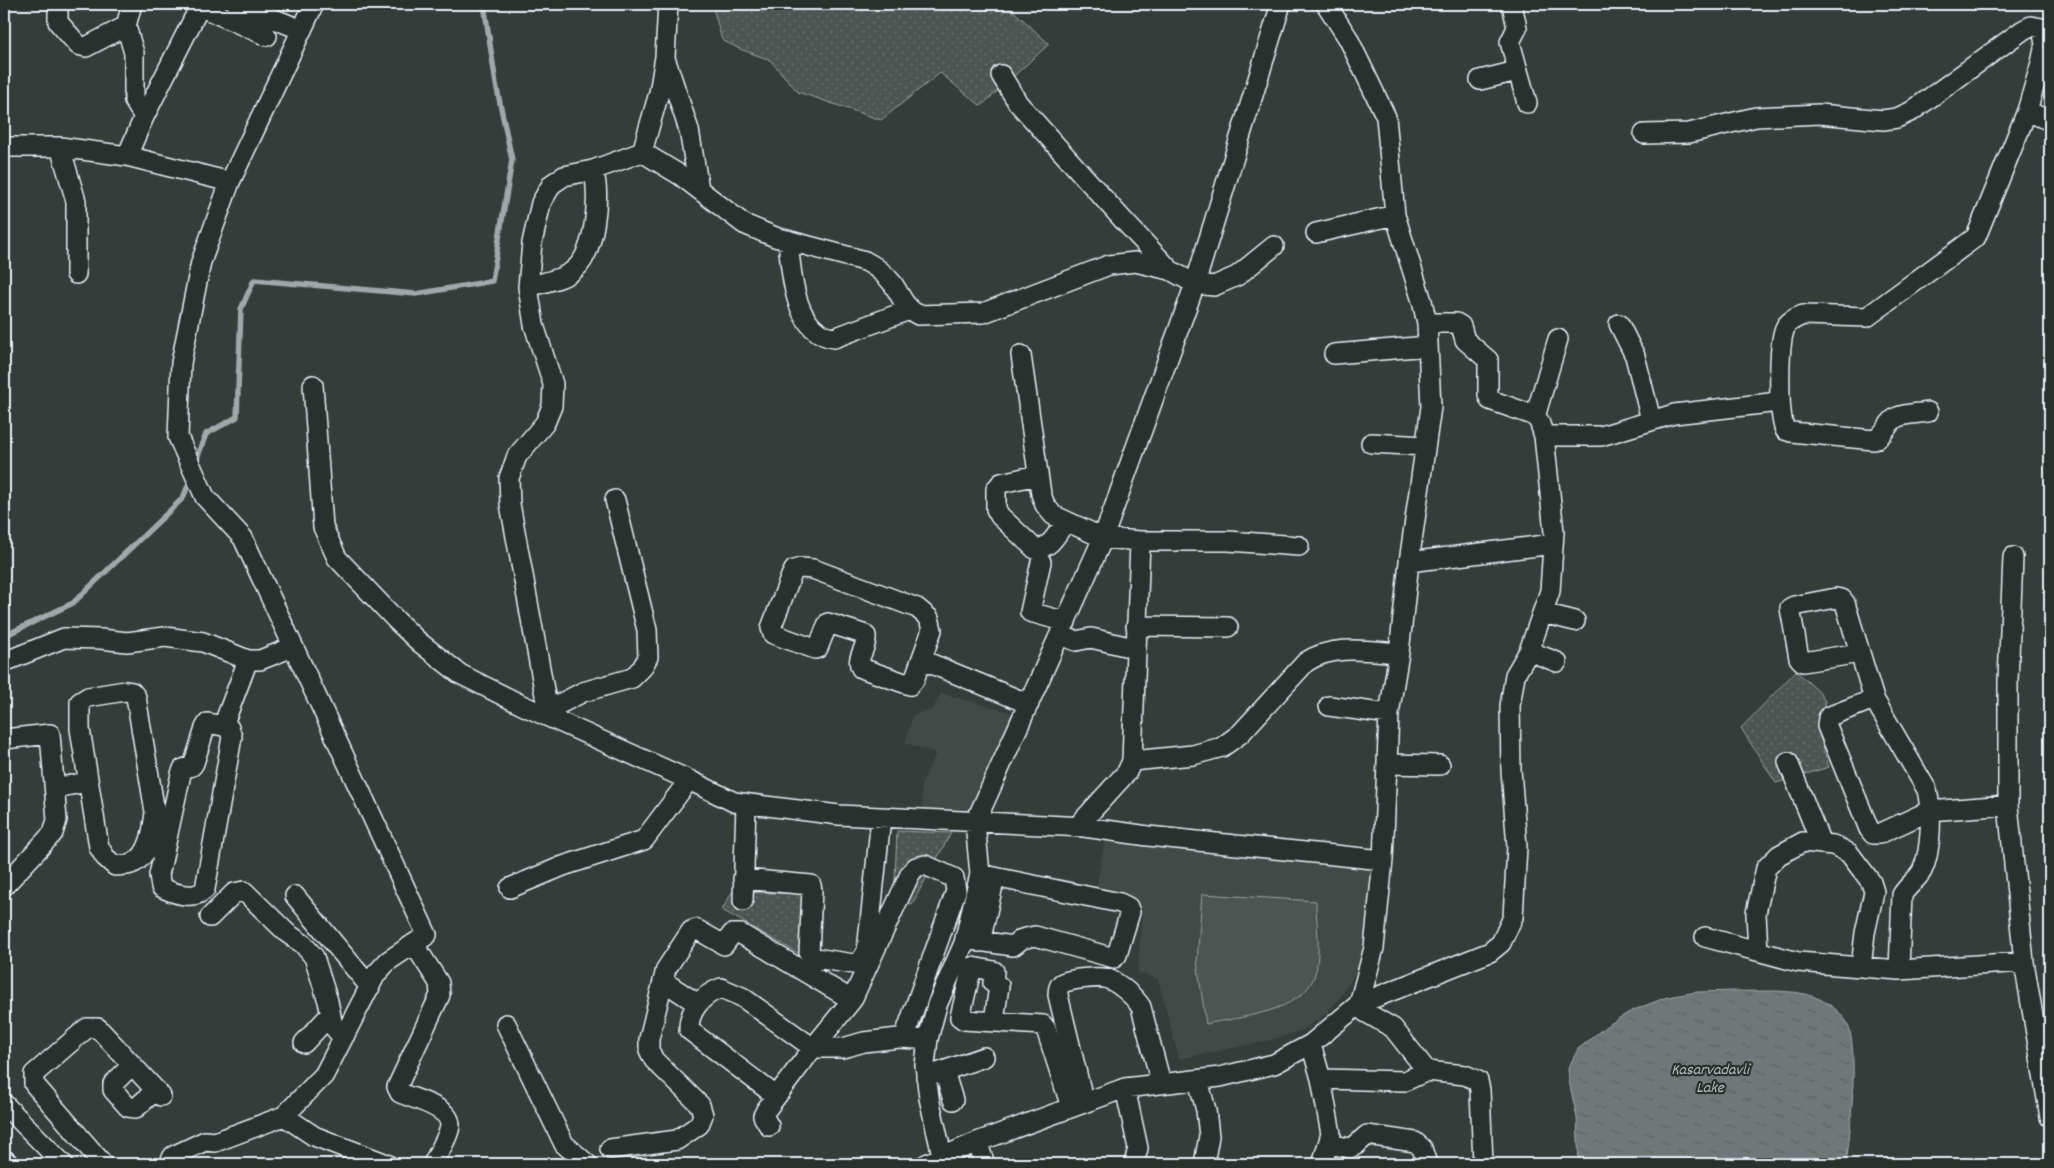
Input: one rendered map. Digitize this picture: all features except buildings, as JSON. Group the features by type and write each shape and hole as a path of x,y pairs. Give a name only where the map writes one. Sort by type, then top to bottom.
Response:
{"street":[{"path":"58,4 58,22 78,45 86,47 126,26"},
{"path":"132,4 126,26 134,53 134,101 144,117"},
{"path":"237,4 302,30"},
{"path":"169,1164 173,1156 205,1141 215,1142 284,1116 324,1075 376,974 388,961 427,935 243,538 205,497 178,437 181,363 201,262 230,182 314,4"},
{"path":"642,152 659,93 665,57 668,4"},
{"path":"1281,4 1195,284 1104,538 975,823 984,880 972,940 937,1005 928,1039 926,1077 938,1162 977,1142 1124,1088 1220,1078 1274,1064 1311,1044 1359,1004 1490,952 1501,943 1513,917 1517,848 1511,770 1510,706 1515,675 1529,651 1550,591 1553,544 1544,436 1535,417 1558,339"},
{"path":"1326,4 1348,38 1386,117 1395,214 1427,323 1431,407 1409,562 1399,653 1389,714 1383,860 1374,948 1359,1004"},
{"path":"1512,4 1517,28 1510,42 1527,103"},
{"path":"127,156 144,117 200,5 267,36"},
{"path":"1644,134 1689,133 1756,117 1819,114 1882,120 1897,118 1912,111 2023,30 2031,26 2042,28 2044,44 2041,63 2028,111 1976,237 1867,317 1803,315 1794,318 1785,327 1782,338 1780,399 1785,430 1867,440 1879,438 1894,420 1900,416 1928,412"},
{"path":"665,57 689,130 699,189"},
{"path":"1480,80 1517,71"},
{"path":"1001,75 1018,103 1170,270"},
{"path":"2028,111 2050,121"},
{"path":"4,147 60,147 127,156 230,182"},
{"path":"60,147 76,201 76,274"},
{"path":"549,714 510,504 509,478 518,456 545,423 552,406 553,384 534,326 528,287 532,243 541,202 552,184 564,176 594,170 642,152"},
{"path":"642,152 699,189 744,224 775,237 865,261 874,266 892,283 909,310 918,315 973,315 983,313 1109,265 1135,262 1170,270 1195,284 1214,286 1237,276 1274,246"},
{"path":"528,287 563,276 574,270 583,260 592,236 596,206 594,170"},
{"path":"1316,232 1395,214"},
{"path":"788,240 796,292 801,309 806,321 817,333 834,338 909,310"},
{"path":"1427,323 1456,323 1460,326 1465,340 1488,360 1488,395 1490,400 1535,417"},
{"path":"1619,324 1634,356 1651,420"},
{"path":"1334,354 1428,346"},
{"path":"1021,355 1038,475 1044,505 1053,515 1104,538 1140,541 1228,541 1299,546"},
{"path":"313,385 323,527 337,558 367,591 419,642 460,674 734,802 839,815 1077,827 1383,860"},
{"path":"1544,436 1602,436 1674,414 1770,403 1780,399"},
{"path":"1371,443 1425,446"},
{"path":"1038,475 1001,484 996,489 996,509 1000,516 1035,549 1050,545 1066,521"},
{"path":"549,714 583,692 632,678 642,668 648,657 647,630 615,500"},
{"path":"1077,827 1127,772 1132,761 1140,541"},
{"path":"1409,562 1553,544"},
{"path":"2013,557 2008,681 2008,805 2024,962 2050,1117"},
{"path":"1041,562 1030,612 1063,628 1076,641 1091,638 1125,646"},
{"path":"801,568 813,569 917,608 929,618 932,624 932,630 922,660 914,680 907,685 861,668 859,660 867,641 866,636 855,631 828,623 818,648 815,649 773,634 771,628 794,570 801,568"},
{"path":"1543,613 1575,621"},
{"path":"1136,626 1228,627"},
{"path":"4,662 64,638 101,638 127,642 165,637 203,642 248,660 260,660 293,648"},
{"path":"1132,761 1193,755 1222,747 1240,734 1306,662 1314,657 1336,651 1399,653"},
{"path":"1529,651 1557,662"},
{"path":"1860,653 1874,699 1927,790 1929,811 1928,846 1922,869 1917,879 1907,887 1902,895 1899,970"},
{"path":"223,726 248,660"},
{"path":"922,660 1028,704"},
{"path":"125,691 132,692 136,697 155,812 154,830 144,855 130,865 114,866 104,857 99,847 88,782 80,729 80,702 88,697 125,691"},
{"path":"1874,699 1830,716 1827,726 1869,829 1873,834 1879,834 1929,811 2008,805"},
{"path":"1329,706 1389,714"},
{"path":"208,723 223,726 229,728 232,738 204,890 201,894 192,896 166,890 161,887 159,875 181,774 183,769 192,766 194,763 208,723"},
{"path":"4,739 80,729"},
{"path":"4,886 53,833 57,820 50,734"},
{"path":"1788,762 1821,843"},
{"path":"1387,764 1440,765"},
{"path":"510,888 563,866 644,840 689,780"},
{"path":"55,788 88,782"},
{"path":"743,901 746,804"},
{"path":"743,879 811,885 809,953 815,958 854,964 860,962 867,951 881,818"},
{"path":"1758,951 1756,913 1766,868 1779,855 1793,846 1803,842 1821,843 1833,845 1849,853 1871,882 1874,892 1865,933 1861,966"},
{"path":"770,1126 763,1116 776,1096 852,1000 910,874 916,867 925,866 954,878 984,880 1120,903 1128,907 1130,912 1117,956 1114,958 1034,936 1022,939 1013,946 972,940"},
{"path":"904,1038 956,891 954,878"},
{"path":"210,917 234,893 244,891 286,933 303,944 314,957 328,1001 333,1026 337,1031 345,1035"},
{"path":"295,896 370,987"},
{"path":"610,1148 678,1140 699,1125 703,1115 700,1105 654,1060 649,1050 649,1039 666,969 691,930 696,929 724,945 732,934 741,934 852,1000"},
{"path":"1705,936 1798,962 1899,970 2024,962"},
{"path":"414,944 439,983 440,995 397,1087 400,1093 442,1109 448,1117 450,1126 433,1164"},
{"path":"1078,1105 1058,995 1058,988 1062,983 1068,981 1106,978 1137,1001 1141,1007 1161,1084"},
{"path":"663,981 698,1004"},
{"path":"776,1096 689,1030 690,1015 698,1004 712,991 721,988 742,997 813,1048 843,1048 864,1042 904,1038 928,1039"},
{"path":"1359,1004 1365,1012 1393,1028 1427,1071"},
{"path":"304,1043 330,1014"},
{"path":"994,1021 1043,1025 1078,1105"},
{"path":"506,1024 564,1144 587,1164"},
{"path":"102,1164 34,1084 33,1076 87,1028 93,1027 98,1028 158,1093 136,1108 128,1107 113,1090 113,1084 132,1066"},
{"path":"1311,1044 1321,1079 1331,1134 1322,1164"},
{"path":"926,1077 984,1057"},
{"path":"944,1071 953,1100"},
{"path":"1321,1079 1405,1081 1427,1071 1465,1075 1478,1081 1483,1164"},
{"path":"1198,1080 1206,1110 1208,1136 1204,1164"},
{"path":"1124,1088 1138,1148 1134,1164"},
{"path":"4,1104 63,1164"},
{"path":"284,1116 314,1136 387,1164"},
{"path":"1328,1144 1350,1148 1366,1135 1415,1142 1422,1148 1427,1164"},
{"path":"183,1164 212,1152 215,1142"},
{"path":"977,1142 985,1164"}],"shaded area":[{"path":"712,4 1006,4 1049,44 981,106 940,73 881,120 798,92 770,60 722,40"},
{"path":"1796,671 1818,691 1825,701 1818,729 1829,767 1776,783 1741,728"},
{"path":"941,693 1029,718 979,817 923,815 921,785 936,753 905,743 913,715 933,709"},
{"path":"897,831 951,833 912,904 894,903"},
{"path":"1105,841 1377,866 1365,957 1341,996 1326,1014 1302,1030 1271,1040 1179,1059 1158,979 1138,973 1142,908 1096,889"},
{"path":"732,892 814,894 812,961 722,910"},
{"path":"1202,894 1316,901 1318,960 1314,977 1307,989 1296,999 1283,1006 1251,1016 1206,1024 1197,962"}],"water":[{"name":"Kasarvadavli Lake","path":"1697,992 1796,992 1811,995 1822,1000 1843,1016 1850,1032 1853,1069 1850,1133 1846,1164 1579,1164 1577,1118 1568,1068 1578,1049 1605,1027 1631,1011 1667,997"}],"waterway":[{"path":"195,464 206,434 237,417 241,309 254,280 416,294 492,281 512,160 496,84 484,4"},
{"path":"4,636 73,603 183,498 191,478"}]}
